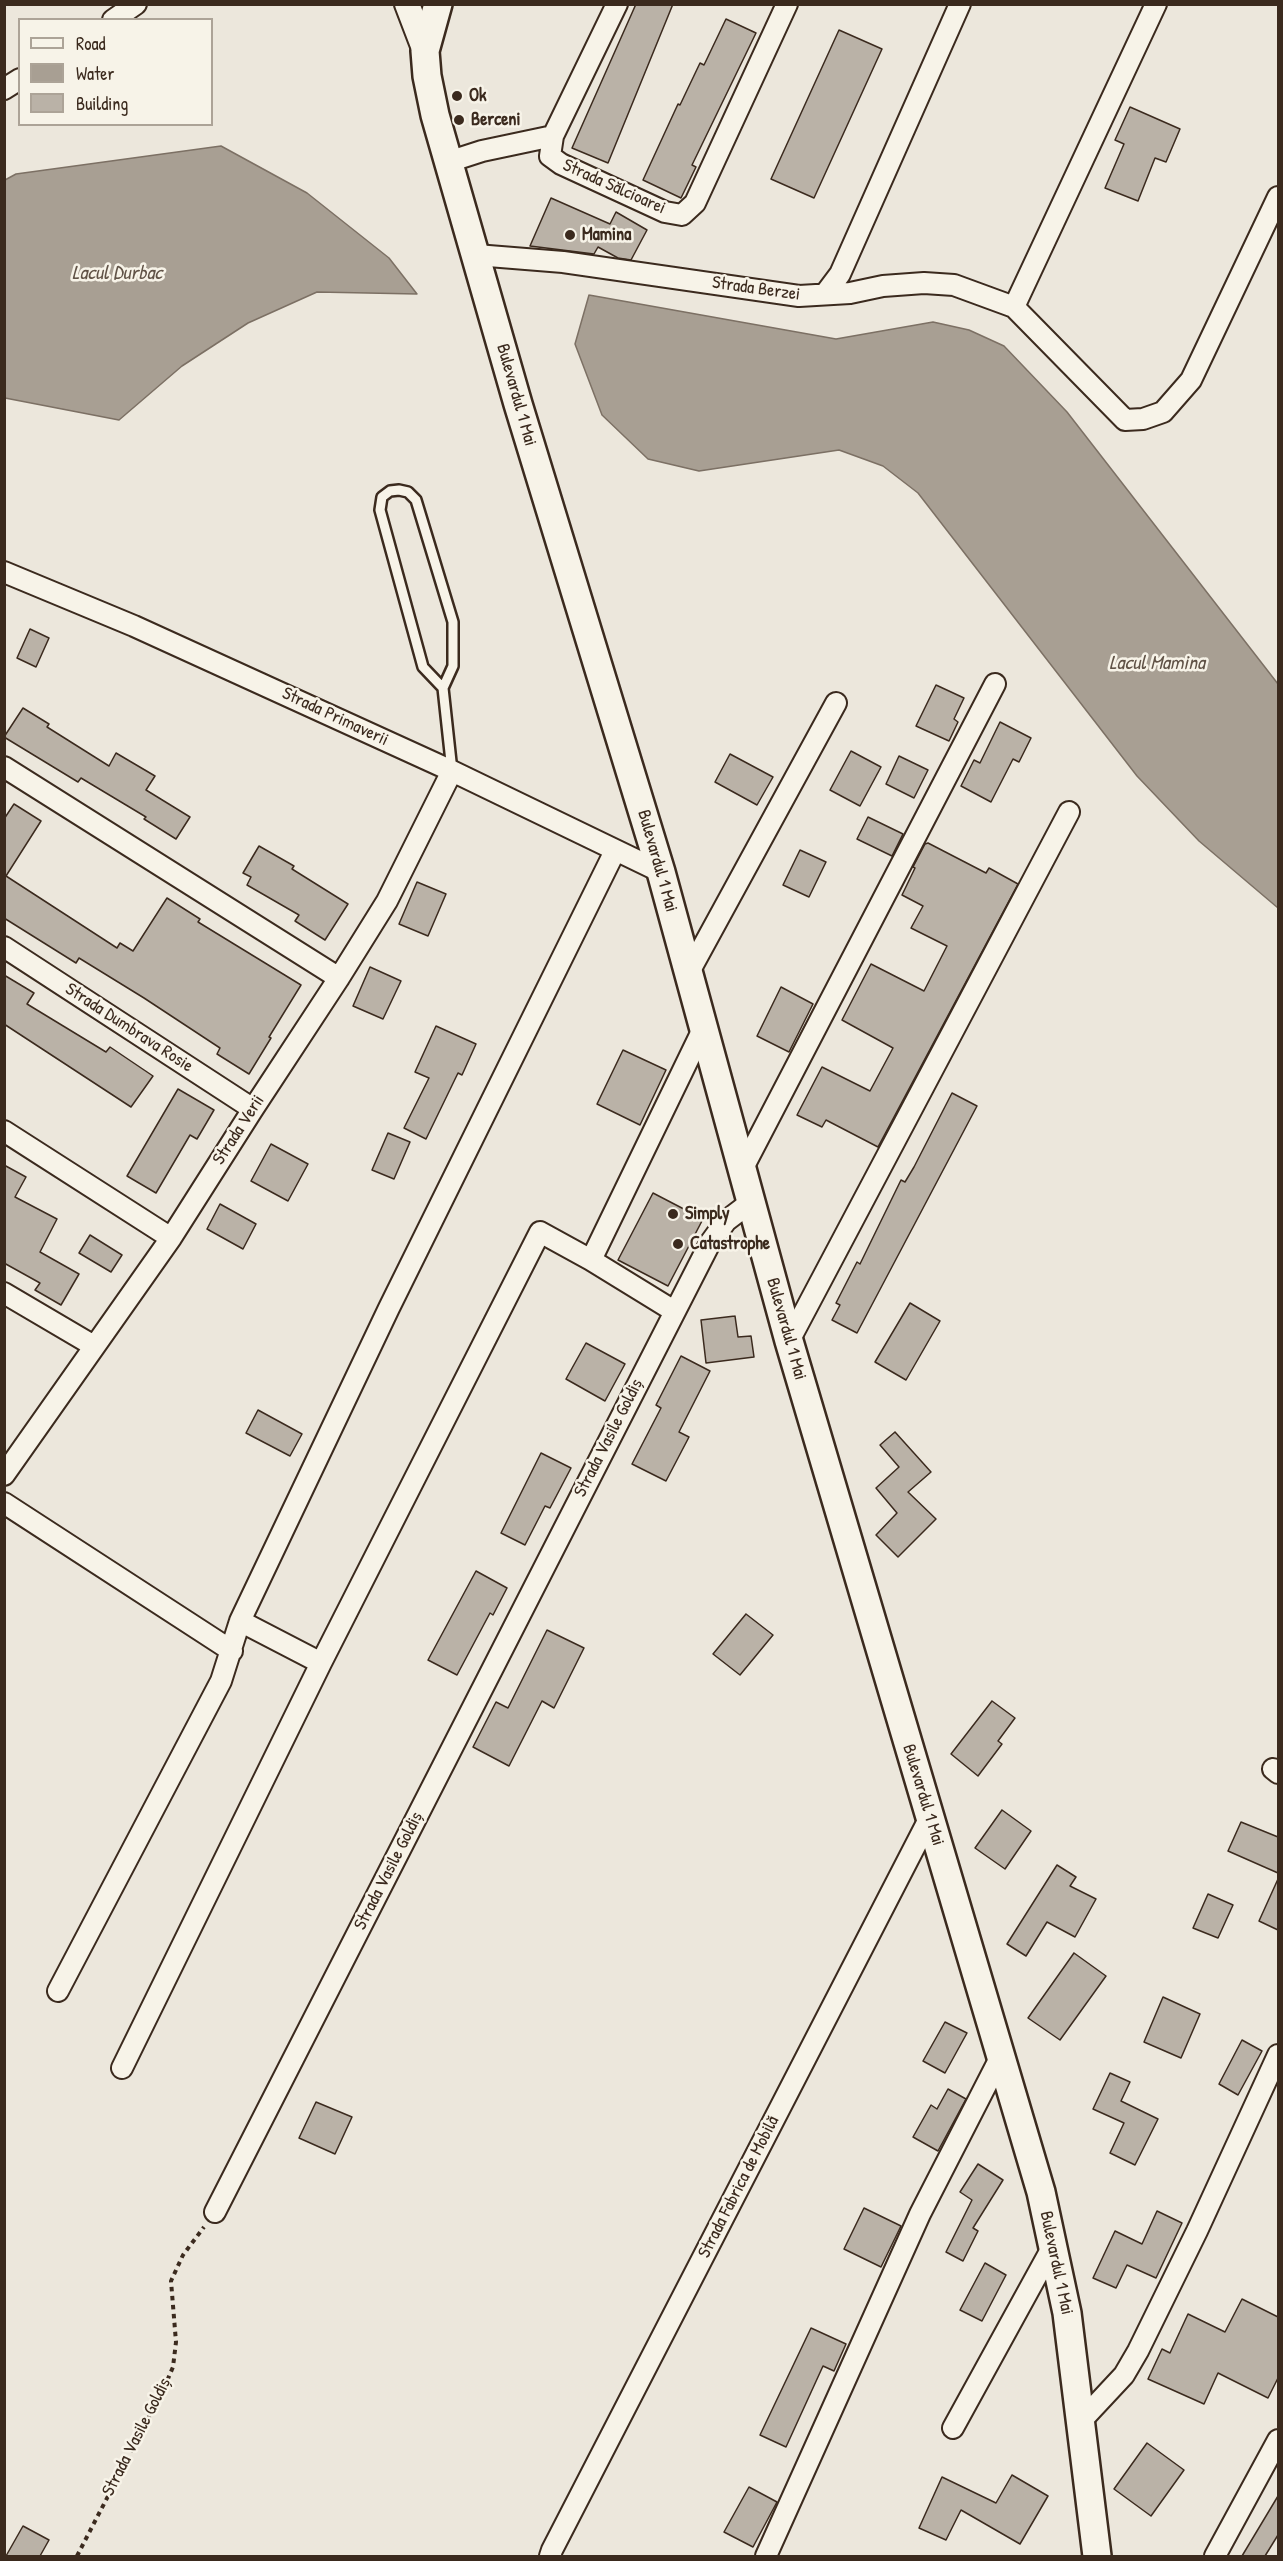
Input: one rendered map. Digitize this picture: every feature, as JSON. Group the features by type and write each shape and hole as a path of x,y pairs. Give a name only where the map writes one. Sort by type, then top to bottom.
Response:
{"main road":[{"name":"Bulevardul 1 Mai","path":"438,4 425,51 427,76 435,115 518,404 661,872 789,1341 1041,2192 1067,2313 1097,2556"}],"street":[{"path":"116,18 136,4"},
{"path":"407,4 425,51"},
{"name":"Strada Sălcioarei","path":"617,4 553,136 550,156 561,164 665,212 682,215 695,203 787,4"},
{"name":"Strada Berzei","path":"476,255 597,267 799,296 825,294 840,274 960,4"},
{"path":"1014,307 1155,4"},
{"path":"4,89 18,80"},
{"path":"448,162 482,151 553,136"},
{"path":"825,294 924,283 954,285 1014,307 1125,420 1143,419 1163,412 1191,380 1278,197"},
{"name":"Strada Primaverii","path":"4,572 134,626 452,771 661,872"},
{"path":"742,1170 995,684"},
{"path":"688,974 836,703"},
{"path":"4,767 339,978"},
{"name":"Strada Verii","path":"4,1475 171,1238 339,978 387,901 452,771"},
{"path":"789,1341 1069,812"},
{"path":"58,1991 221,1681 240,1621 389,1308 615,851"},
{"name":"Strada Dumbrava Rosie","path":"4,947 253,1109"},
{"path":"591,1260 703,1029"},
{"path":"4,1131 171,1238"},
{"name":"Strada Vasile Goldiș","path":"215,2212 710,1243 726,1221 751,1202"},
{"path":"122,2068 321,1663 540,1232 674,1311"},
{"path":"4,1293 94,1346"},
{"path":"4,1503 232,1651"},
{"path":"240,1621 321,1663"},
{"name":"Strada Fabrica de Mobilă","path":"550,2556 929,1819"},
{"path":"1082,2420 1124,2375 1138,2352 1278,2055"},
{"path":"766,2556 920,2214 1001,2056"},
{"path":"953,2428 1053,2246"},
{"path":"1215,2556 1278,2440"}],"lane":[{"path":"443,688 423,667 380,510 382,497 390,491 408,492 416,500 453,622 453,666 443,688 452,771"}],"path":[{"name":"Strada Vasile Goldiș","path":"76,2556 173,2367 176,2342 171,2281 183,2255 215,2212"}],"water":[{"name":"Lacul Durbac","path":"221,146 307,193 389,258 417,294 317,292 248,323 182,366 119,420 5,398 5,180 16,174"},
{"name":"Lacul Mamina","path":"589,295 836,339 933,322 969,330 1004,346 1067,412 1278,684 1278,908 1199,841 1137,776 918,493 883,466 839,450 699,471 648,459 602,415 575,344"}],"building":[{"path":"636,4 673,4 608,163 572,148"},
{"path":"726,19 756,33 692,165 696,167 681,198 643,180 678,104 680,105 700,63 704,65"},
{"path":"839,30 882,49 814,198 771,179"},
{"path":"1130,107 1180,129 1166,162 1155,158 1138,201 1105,188 1124,144 1115,140"},
{"name":"Mamina","path":"551,198 610,224 616,212 647,230 631,260 618,258 598,247 594,254 530,246"},
{"path":"30,629 49,638 36,667 17,658"},
{"path":"936,685 964,698 954,719 958,722 949,741 916,726"},
{"path":"23,708 49,724 47,727 109,766 116,753 155,776 146,790 190,817 176,839 144,819 146,817 81,778 78,782 4,737"},
{"path":"1000,722 1031,738 1019,762 1013,759 991,802 961,786 974,760 980,763"},
{"path":"851,751 881,767 860,806 830,790"},
{"path":"730,754 773,777 757,805 715,782"},
{"path":"899,756 928,770 914,798 886,784"},
{"path":"14,804 41,821 6,876 117,948 120,943 133,951 167,898 200,919 198,922 301,985 249,1074 217,1054 220,1048 144,998 79,958 76,963 4,918 4,819"},
{"path":"868,817 903,834 892,856 857,839"},
{"path":"928,843 986,873 989,868 1018,884 878,1147 826,1120 822,1127 797,1115 822,1067 870,1091 893,1048 842,1020 871,964 924,991 947,946 911,928 923,906 902,895 915,868 913,867 925,844"},
{"path":"259,846 294,866 292,869 348,904 325,940 295,921 299,915 247,885 251,877 243,873"},
{"path":"800,850 826,862 809,897 783,885"},
{"path":"417,882 446,894 428,936 399,924"},
{"path":"370,967 401,981 383,1019 353,1006"},
{"path":"4,975 34,993 27,1004 106,1052 110,1047 153,1076 131,1107 4,1024"},
{"path":"781,987 813,1004 789,1052 757,1036"},
{"path":"436,1026 476,1044 462,1075 458,1073 426,1139 404,1128 429,1078 415,1072"},
{"path":"623,1050 666,1070 640,1125 597,1104"},
{"path":"178,1089 214,1110 197,1139 190,1135 156,1193 127,1176"},
{"path":"952,1093 977,1106 857,1333 832,1320 840,1305 836,1303 857,1262 860,1264 901,1180 905,1182 914,1167"},
{"path":"388,1133 410,1142 394,1179 372,1170"},
{"path":"271,1144 308,1164 288,1201 251,1181"},
{"path":"4,1165 26,1177 15,1197 57,1219 40,1252 79,1274 61,1305 35,1290 40,1283 4,1263"},
{"path":"653,1193 703,1219 668,1286 618,1260"},
{"path":"220,1204 256,1224 243,1249 207,1229"},
{"path":"90,1235 122,1255 111,1272 79,1253"},
{"path":"910,1303 940,1321 906,1380 875,1362"},
{"path":"735,1316 738,1337 751,1336 754,1357 706,1363 701,1320"},
{"path":"586,1343 625,1364 605,1401 566,1379"},
{"path":"681,1356 710,1371 679,1432 689,1437 666,1481 632,1464 661,1408 656,1405"},
{"path":"258,1410 302,1434 290,1456 246,1433"},
{"path":"895,1432 931,1472 908,1492 936,1519 898,1557 876,1535 897,1513 876,1488 899,1467 880,1445"},
{"path":"541,1453 571,1468 550,1508 545,1506 525,1545 501,1533"},
{"path":"476,1571 507,1588 493,1615 490,1613 457,1675 428,1660"},
{"path":"746,1614 773,1635 740,1675 713,1654"},
{"path":"547,1630 584,1648 554,1708 542,1701 509,1766 473,1747 496,1702 508,1708"},
{"path":"992,1701 1015,1718 998,1741 1002,1744 978,1776 951,1754"},
{"path":"1002,1810 1031,1831 1005,1869 975,1848"},
{"path":"1241,1822 1278,1837 1278,1873 1228,1851"},
{"path":"1057,1865 1076,1877 1070,1886 1096,1899 1075,1937 1047,1922 1026,1956 1007,1944"},
{"path":"1278,1879 1278,1930 1259,1921"},
{"path":"1208,1894 1233,1905 1218,1938 1193,1928"},
{"path":"1074,1953 1106,1976 1060,2040 1028,2018"},
{"path":"1163,1997 1200,2014 1181,2058 1144,2042"},
{"path":"945,2022 967,2033 945,2073 923,2061"},
{"path":"1242,2040 1262,2051 1238,2095 1219,2084"},
{"path":"1110,2073 1130,2082 1121,2101 1158,2119 1135,2165 1110,2153 1124,2123 1093,2109"},
{"path":"948,2089 966,2099 938,2151 913,2137 931,2105 937,2109"},
{"path":"316,2102 352,2117 335,2154 299,2138"},
{"path":"978,2164 1003,2180 973,2228 978,2231 963,2261 946,2252 972,2200 960,2192"},
{"path":"864,2208 901,2226 881,2267 844,2249"},
{"path":"1157,2211 1182,2223 1156,2278 1127,2265 1116,2288 1093,2278 1115,2231 1142,2244"},
{"path":"985,2263 1006,2275 982,2321 960,2310"},
{"path":"1242,2299 1278,2317 1278,2378 1268,2398 1218,2373 1204,2404 1148,2379 1162,2349 1170,2353 1188,2314 1225,2332"},
{"path":"811,2328 846,2344 834,2371 823,2366 786,2447 760,2435"},
{"path":"1147,2443 1184,2470 1151,2516 1114,2489"},
{"path":"1012,2475 1048,2496 1020,2544 961,2510 946,2540 919,2528 942,2477 996,2503"},
{"path":"749,2487 777,2502 753,2547 724,2532"},
{"path":"1278,2496 1278,2535 1265,2556 1242,2556"},
{"path":"23,2526 49,2540 40,2556 6,2556"}],"place":[{"name":"Ok","path":"457,96"},
{"name":"Berceni","path":"459,120"},
{"name":"Mamina","path":"570,235"},
{"name":"Simply","path":"673,1214"},
{"name":"Catastrophe","path":"678,1244"}]}
